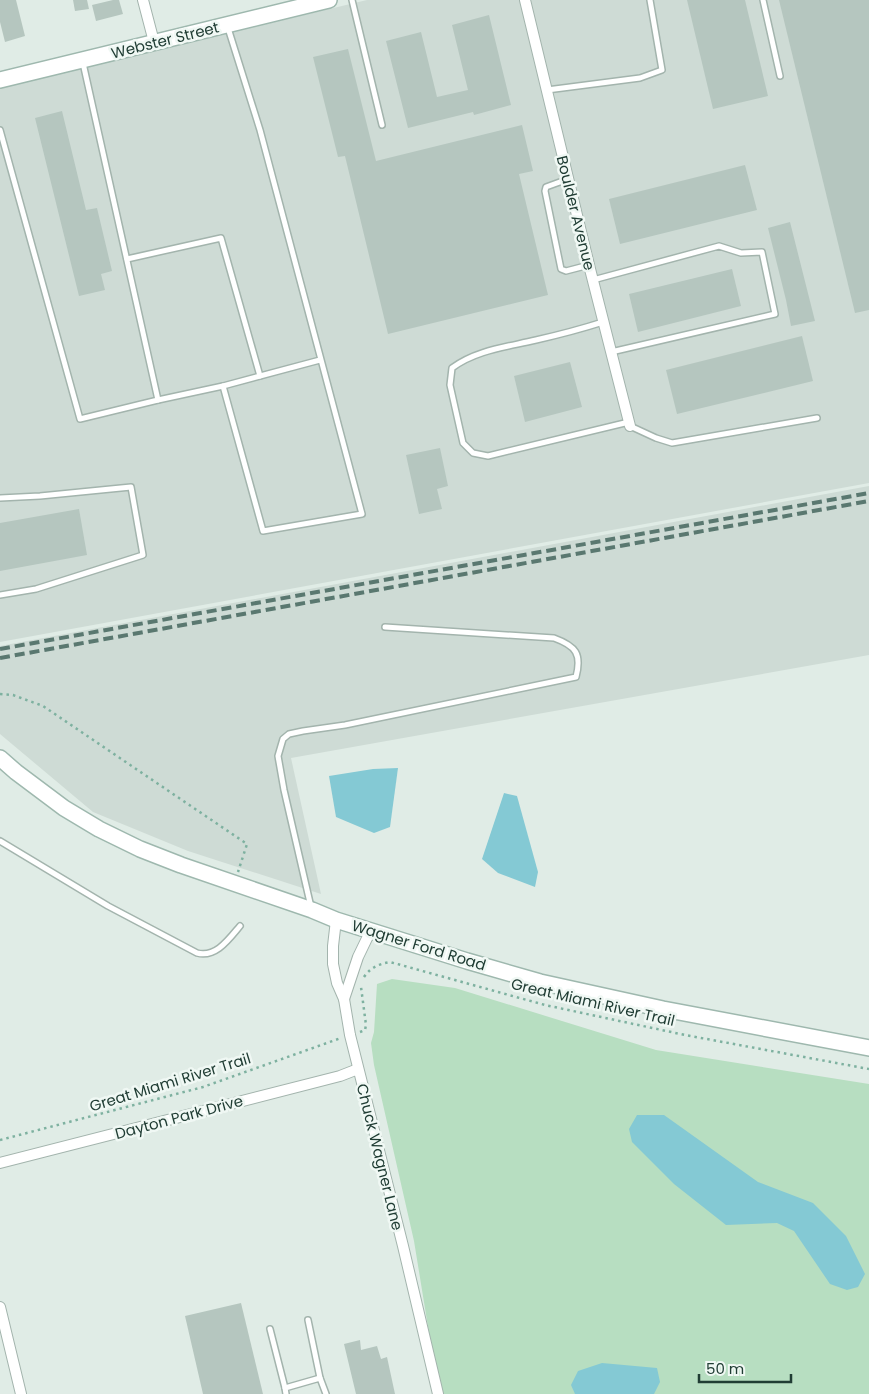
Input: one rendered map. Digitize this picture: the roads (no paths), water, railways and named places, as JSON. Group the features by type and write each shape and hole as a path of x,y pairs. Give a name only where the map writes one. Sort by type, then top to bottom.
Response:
{"main road":[{"name":"Webster Street","path":"0,80 327,0"},
{"name":"Wagner Ford Road","path":"0,758 44,794 99,829 140,849 336,920 466,961 558,986 662,1009 869,1048"}],"street":[{"path":"143,0 154,42"},
{"name":"Boulder Avenue","path":"525,0 592,280 629,424"},
{"name":"Chuck Wagner Lane","path":"336,920 333,964 337,982 344,999 358,1069 438,1394"},
{"path":"344,999 358,957 371,930"},
{"name":"Dayton Park Drive","path":"0,1163 331,1078 358,1069"},
{"path":"0,1307 21,1394"}],"lane":[{"path":"352,0 382,124"},
{"path":"546,90 640,78 662,70 650,0"},
{"path":"763,0 780,76"},
{"path":"223,386 263,532 362,514 260,130 227,25"},
{"path":"82,60 158,400"},
{"path":"0,130 80,419 223,386 320,360"},
{"path":"568,179 546,187 545,191 562,270 589,265"},
{"path":"127,259 221,238 260,376"},
{"path":"592,280 719,246 741,253 762,252 775,314 611,352"},
{"path":"603,322 479,353 464,359 452,368 450,385 463,444 474,453 488,456 629,424 656,438 672,443 817,418"},
{"path":"0,498 40,496 131,486 143,555 36,589 0,595"},
{"path":"312,910 278,756 283,739 289,734 303,730 345,725 576,677 579,665 578,655 565,643 554,638 385,627"},
{"path":"0,841 108,906 198,953 211,954 220,948 240,926"},
{"path":"308,1320 320,1378 326,1394"},
{"path":"270,1330 285,1391 320,1378"}],"water":[{"path":"398,768 390,827 374,833 336,817 329,776 373,769"},
{"path":"504,793 517,796 538,872 535,887 498,873 482,859"},
{"path":"637,1115 664,1115 758,1182 813,1203 846,1236 865,1274 858,1287 847,1290 830,1284 794,1231 777,1223 726,1225 674,1184 632,1142 629,1129"},
{"path":"602,1363 657,1368 660,1382 654,1394 575,1394 571,1385 578,1371"}],"railway":[{"path":"0,649 869,493"},
{"path":"0,658 869,501"}]}
